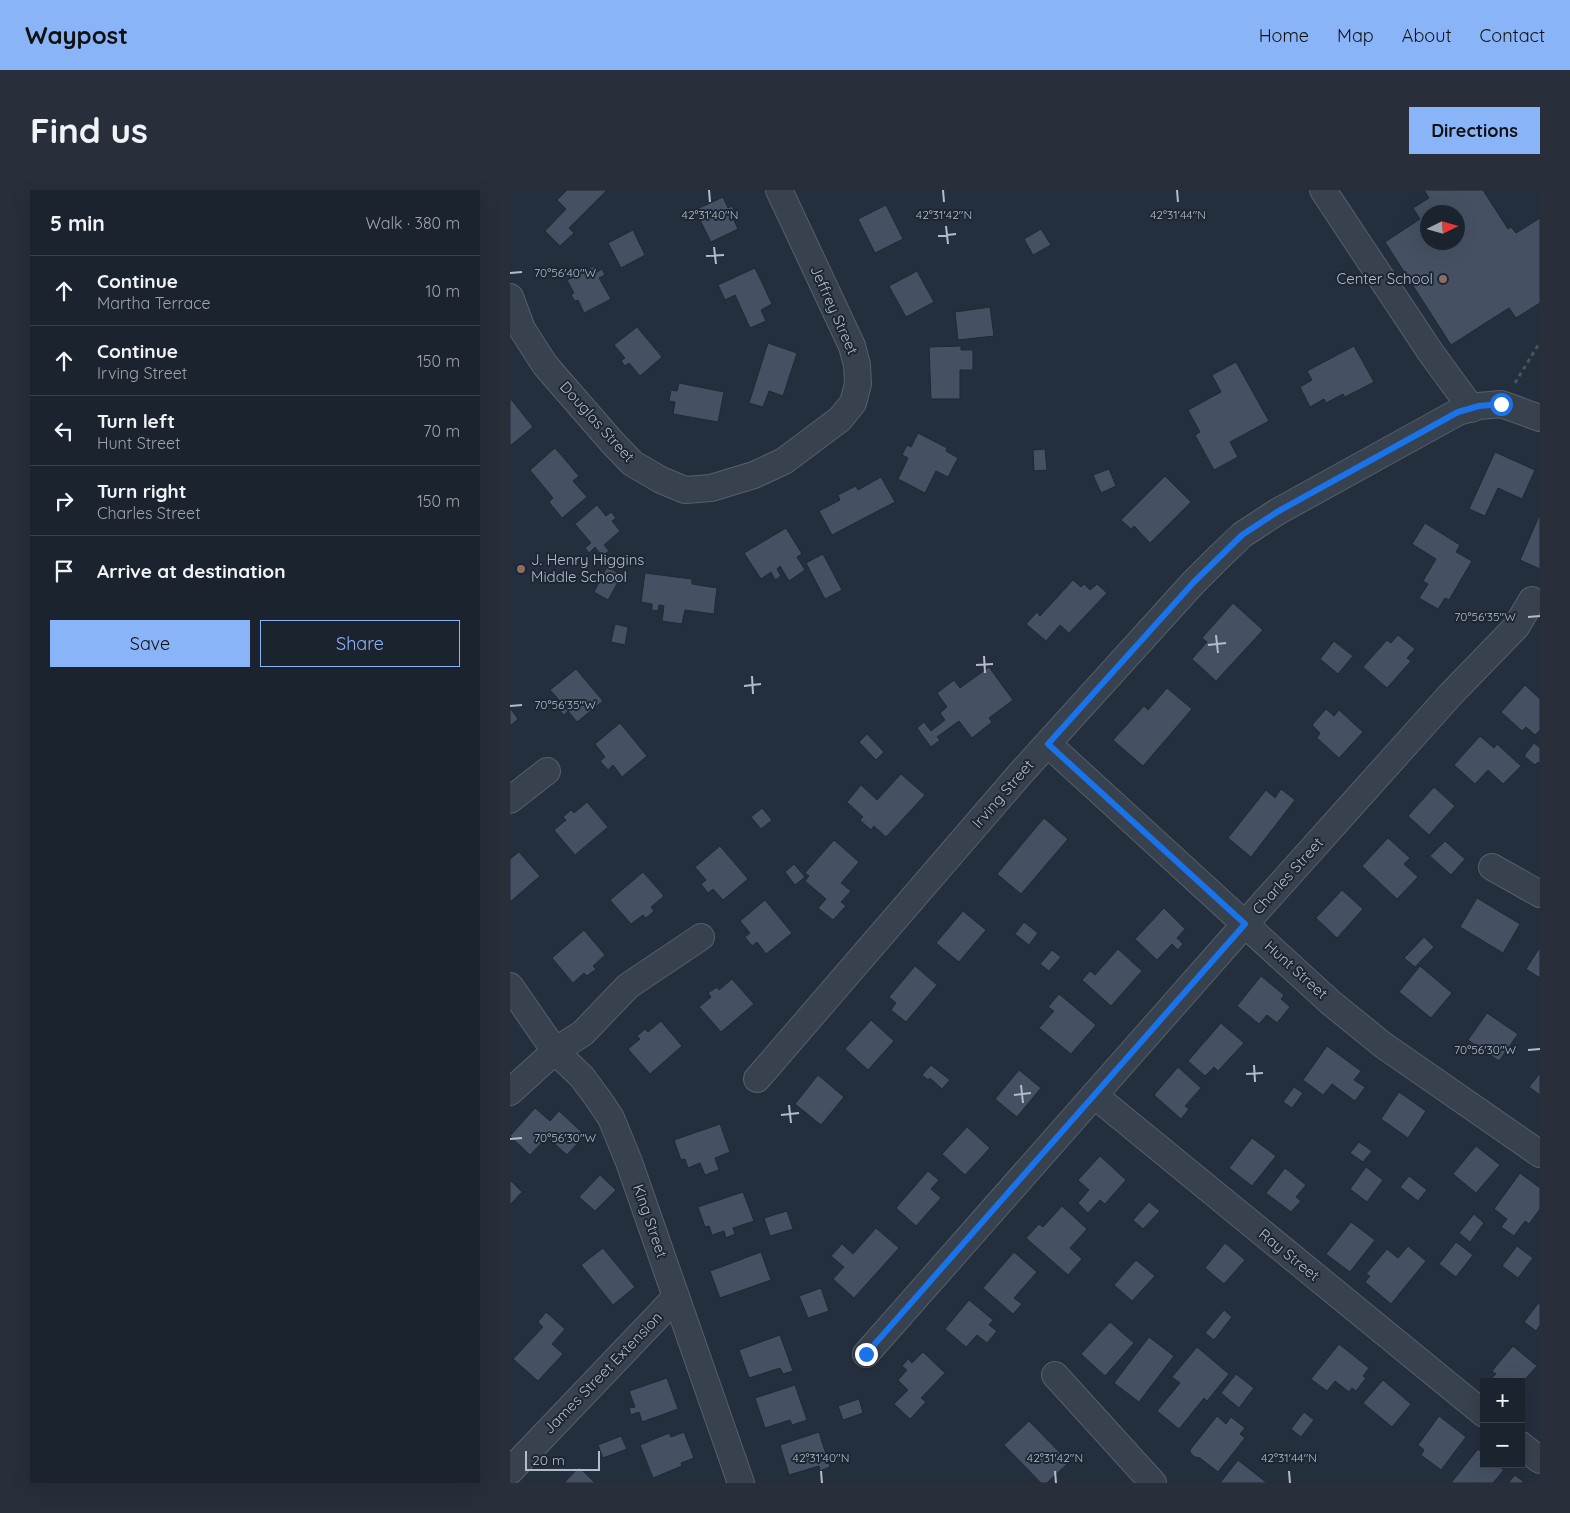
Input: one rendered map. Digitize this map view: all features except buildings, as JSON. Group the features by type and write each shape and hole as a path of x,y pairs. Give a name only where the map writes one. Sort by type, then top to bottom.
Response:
{"street":[{"name":"Jeffrey Street","path":"754,476 784,461 840,419 854,403 858,384 857,365 852,346 779,190"},
{"path":"1323,190 1431,353 1472,409"},
{"name":"Douglas Street","path":"510,297 522,329 545,365 632,463 661,480 685,490 711,488 754,476"},
{"path":"1501,404 1540,418"},
{"name":"Irving Street","path":"757,1079 1048,744 1193,583 1242,535 1277,512 1458,412 1501,404"},
{"name":"Charles Street","path":"866,1354 1245,924 1451,694 1516,627 1532,600"},
{"name":"Hunt Street","path":"1048,744 1330,1002 1383,1045 1540,1154"},
{"path":"510,800 547,770"},
{"path":"1492,867 1540,894"},
{"path":"510,1092 555,1050 583,1033 628,986 701,936"},
{"name":"King Street","path":"510,986 555,1050 582,1077 611,1118 741,1483"},
{"name":"Ray Street","path":"1094,1095 1480,1411"},
{"name":"James Street Extension","path":"510,1471 676,1297"},
{"path":"1055,1375 1153,1483"},
{"path":"1525,1448 1540,1460"}],"path":[{"path":"1501,404 1540,342"}],"place":[{"name":"Center School","path":"1443,279"},
{"name":"J. Henry Higgins Middle School","path":"521,569"}],"route":[{"path":"866,1354 1245,924 1048,744 1193,583 1242,535 1277,512 1458,412 1479,406 1501,404"}]}
